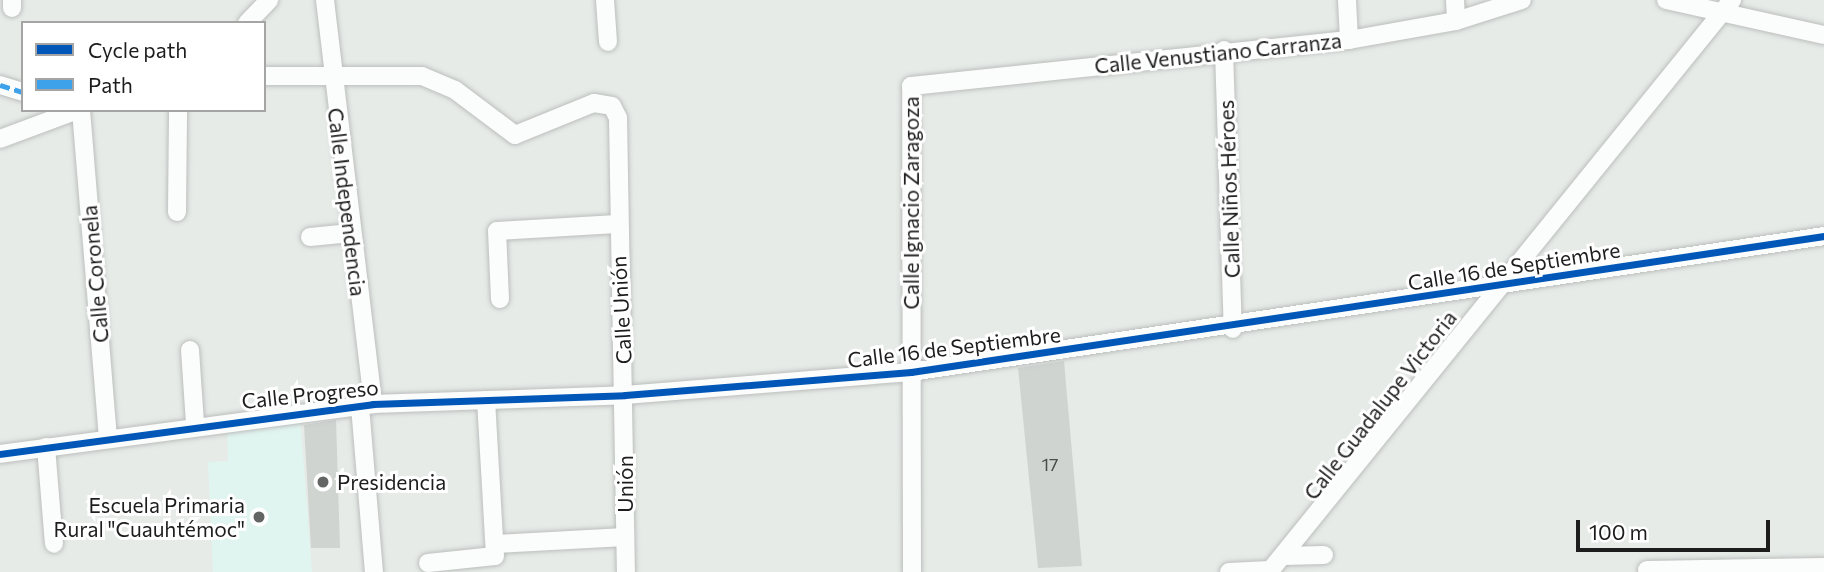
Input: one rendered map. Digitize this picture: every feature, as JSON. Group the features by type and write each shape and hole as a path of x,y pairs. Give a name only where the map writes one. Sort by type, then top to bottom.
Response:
{"street":[{"path":"249,21 270,0"},
{"name":"Calle Independencia","path":"325,0 367,405 374,572"},
{"path":"605,0 608,42"},
{"path":"1347,0 1349,40"},
{"path":"1455,0 1456,21"},
{"name":"Calle Venustiano Carranza","path":"911,86 1224,50 1349,40 1456,21 1522,0"},
{"path":"1666,0 1728,6 1824,35"},
{"name":"Calle Guadalupe Victoria","path":"1270,571 1495,286 1728,6"},
{"name":"Calle Niños Héroes","path":"1224,50 1233,329"},
{"path":"266,76 331,75"},
{"name":"Calle Unión","path":"331,75 422,76 456,90 515,135 594,103 612,106 618,118 617,224 625,395"},
{"path":"0,85 21,91"},
{"name":"Calle Ignacio Zaragoza","path":"911,86 912,572"},
{"path":"0,139 74,112"},
{"name":"Calle Coronela","path":"80,112 108,437"},
{"path":"177,212 178,112"},
{"path":"500,299 497,231 617,224"},
{"path":"310,237 351,233"},
{"name":"Calle 16 de Septiembre","path":"625,395 911,372 1233,329 1824,236"},
{"path":"190,350 195,424"},
{"name":"Calle Progreso","path":"0,454 195,424 367,405 625,395"},
{"name":"Unión","path":"625,395 626,572"},
{"path":"428,563 495,556 486,400"},
{"path":"46,447 54,544"},
{"path":"496,544 625,537"},
{"path":"1283,556 1324,555"},
{"path":"1647,570 1824,567"},
{"path":"1229,572 1270,571"}],"shaded area":[{"name":"Escuela Primaria Rural \"Cuauhtémoc\"","path":"300,418 312,572 213,572 208,462 228,461 227,422"}],"building":[{"path":"1064,361 1082,566 1038,568 1018,368"},
{"name":"Presidencia","path":"336,420 340,548 311,548 304,425"}],"marked path":[{"path":"0,85 21,91"}],"cycle path":[{"path":"0,454 373,404 625,395 911,372 1824,236"}],"place":[{"name":"Presidencia","path":"323,482"},
{"name":"Escuela Primaria Rural \"Cuauhtémoc\"","path":"259,517"}]}
